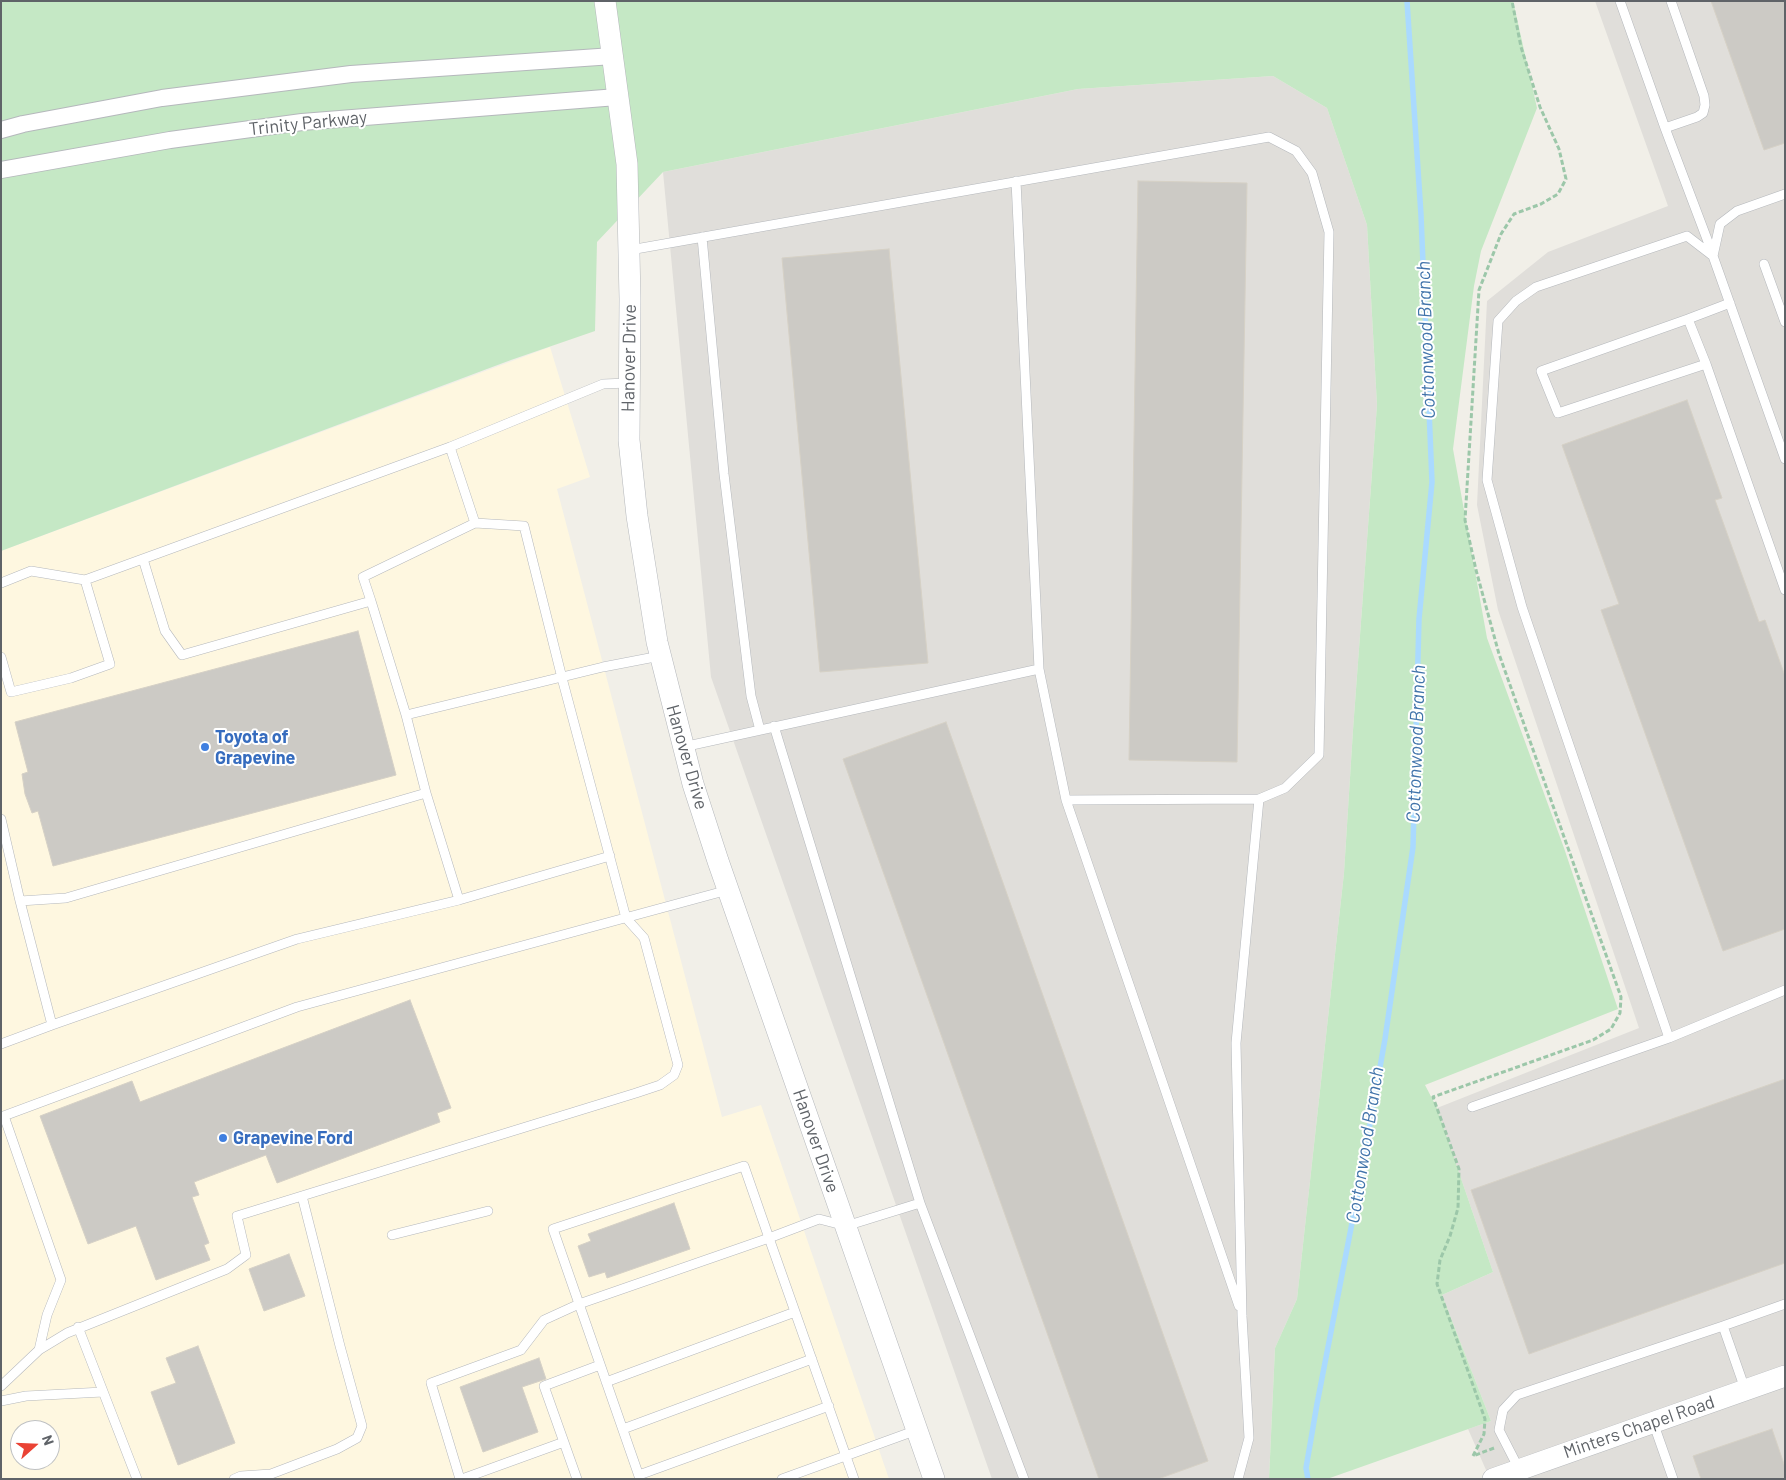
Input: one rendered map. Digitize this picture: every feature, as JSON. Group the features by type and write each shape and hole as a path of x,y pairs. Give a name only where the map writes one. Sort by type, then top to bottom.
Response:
{"street":[{"name":"Hanover Drive","path":"605,1 627,164 630,250 629,440 637,516 660,656 693,784 728,890 934,1479"},
{"path":"1,130 23,124 162,98 332,77 612,56"},
{"name":"Trinity Parkway","path":"1,170 170,140 302,122 617,97"},
{"name":"Minters Chapel Road","path":"1493,1479 1520,1474 1653,1422 1785,1376"}],"lane":[{"path":"1620,1 1785,460"},
{"path":"1665,128 1697,117 1703,113 1706,105 1671,1"},
{"path":"630,250 1269,137 1296,151 1312,173 1329,232 1318,755 1285,788 1259,799 1066,800"},
{"path":"1016,182 1039,669 1066,800 1242,1316"},
{"path":"1713,256 1720,224 1737,211 1785,194"},
{"path":"1670,1038 1522,607 1487,480 1498,321 1516,301 1536,287 1687,236 1713,256"},
{"path":"702,237 724,474 751,696 760,730"},
{"path":"1764,264 1785,322"},
{"path":"1706,364 1558,413 1541,371 1730,303"},
{"path":"1688,319 1706,364 1785,590"},
{"path":"1,583 31,572 85,580 450,447 603,384 628,383"},
{"path":"450,447 475,523"},
{"path":"1,1386 39,1350 78,1327 227,1269 246,1255 237,1216 636,1093 660,1085 674,1075 678,1065 644,938 626,918 562,678 524,526 475,523 363,578 406,715 426,793 459,900"},
{"path":"143,559 165,630 182,655 371,601"},
{"path":"1,657 11,692 72,678 110,664 85,580"},
{"path":"406,715 660,656"},
{"path":"683,747 1039,669"},
{"path":"774,726 920,1203 1024,1479"},
{"path":"20,901 66,898 426,793"},
{"path":"1238,1479 1249,1438 1242,1316 1236,1044 1259,799"},
{"path":"1,819 52,1025"},
{"path":"2,1040 52,1025 297,939 459,900 610,856"},
{"path":"39,1350 48,1315 61,1280 3,1117 297,1007 728,890"},
{"path":"1472,1107 1670,1038 1785,990"},
{"path":"829,1406 640,1477 553,1229 744,1166 847,1456 854,1479"},
{"path":"234,1479 241,1476 271,1474 337,1449 357,1438 362,1426 302,1196"},
{"path":"564,1442 461,1479 431,1383 521,1350 544,1320 579,1304 819,1219 846,1226 920,1203"},
{"path":"392,1235 488,1211"},
{"path":"1520,1474 1499,1430 1503,1410 1517,1395 1785,1304"},
{"path":"606,1382 795,1312"},
{"path":"1724,1326 1745,1390"},
{"path":"78,1327 136,1479"},
{"path":"623,1430 812,1359"},
{"path":"577,1479 544,1386 600,1365"},
{"path":"1,1401 26,1396 103,1392"},
{"path":"1653,1422 1673,1479"},
{"path":"782,1479 917,1430"}],"path":[{"path":"1506,1444 1473,1456 1484,1434 1485,1419 1437,1284 1440,1260 1450,1236 1458,1208 1459,1169 1433,1097 1593,1040 1610,1028 1620,1013 1622,997 1499,654 1476,570 1465,520 1479,290 1501,234 1514,214 1541,204 1558,194 1566,179 1559,149 1540,107 1522,47 1512,1"}],"shaded area":[{"path":"1595,1 1785,1 1785,1479 1490,1479 1468,1429 1491,1421 1442,1295 1493,1272 1437,1108 1639,1028 1498,610 1477,505 1487,301 1548,252 1668,206"},
{"path":"1273,76 1327,108 1367,225 1377,405 1344,873 1297,1299 1275,1348 1269,1479 992,1479 711,677 663,172 1078,89"},
{"path":"550,347 590,477 557,489 722,1117 761,1105 889,1479 1,1479 1,551"}],"green space":[{"path":"1,1 1513,1 1537,108 1481,251 1474,286 1453,449 1487,638 1564,848 1618,1009 1425,1085 1437,1108 1493,1272 1442,1295 1491,1421 1327,1479 1269,1479 1275,1348 1297,1299 1344,873 1377,405 1367,225 1327,108 1273,76 1078,89 663,172 597,242 595,331 511,360 1,551"}],"building":[{"path":"1711,1 1785,1 1785,143 1764,150"},
{"path":"1138,181 1247,183 1237,762 1129,760"},
{"path":"889,249 928,663 820,672 782,258"},
{"path":"1687,400 1722,498 1715,500 1759,622 1765,620 1785,676 1785,929 1723,951 1601,610 1619,604 1562,445"},
{"name":"Toyota of Grapevine","path":"358,631 396,775 53,866 38,811 32,813 25,794 22,774 28,772 15,722"},
{"path":"946,722 1208,1461 1158,1479 1099,1479 843,759"},
{"name":"Grapevine Ford","path":"410,1000 451,1108 437,1113 440,1122 277,1183 266,1155 194,1182 199,1195 192,1197 209,1243 204,1245 210,1260 156,1280 136,1226 88,1244 40,1116 132,1081 140,1102"},
{"path":"1785,1079 1785,1263 1529,1354 1471,1190"},
{"path":"674,1203 690,1249 607,1278 605,1272 589,1277 578,1246 591,1241 588,1234"},
{"path":"289,1254 305,1296 264,1311 249,1269"},
{"path":"198,1346 235,1443 178,1465 151,1392 176,1383 166,1358"},
{"path":"539,1358 546,1379 522,1387 538,1432 483,1452 460,1387"},
{"path":"1772,1429 1785,1467 1785,1479 1701,1479 1693,1456"}],"waterway":[{"name":"Cottonwood Branch","path":"1308,1479 1306,1468 1317,1404 1385,1039 1413,847 1419,619 1432,482 1421,215 1407,1"}],"place":[{"name":"Toyota of Grapevine","path":"205,747"},
{"name":"Grapevine Ford","path":"223,1138"}]}
